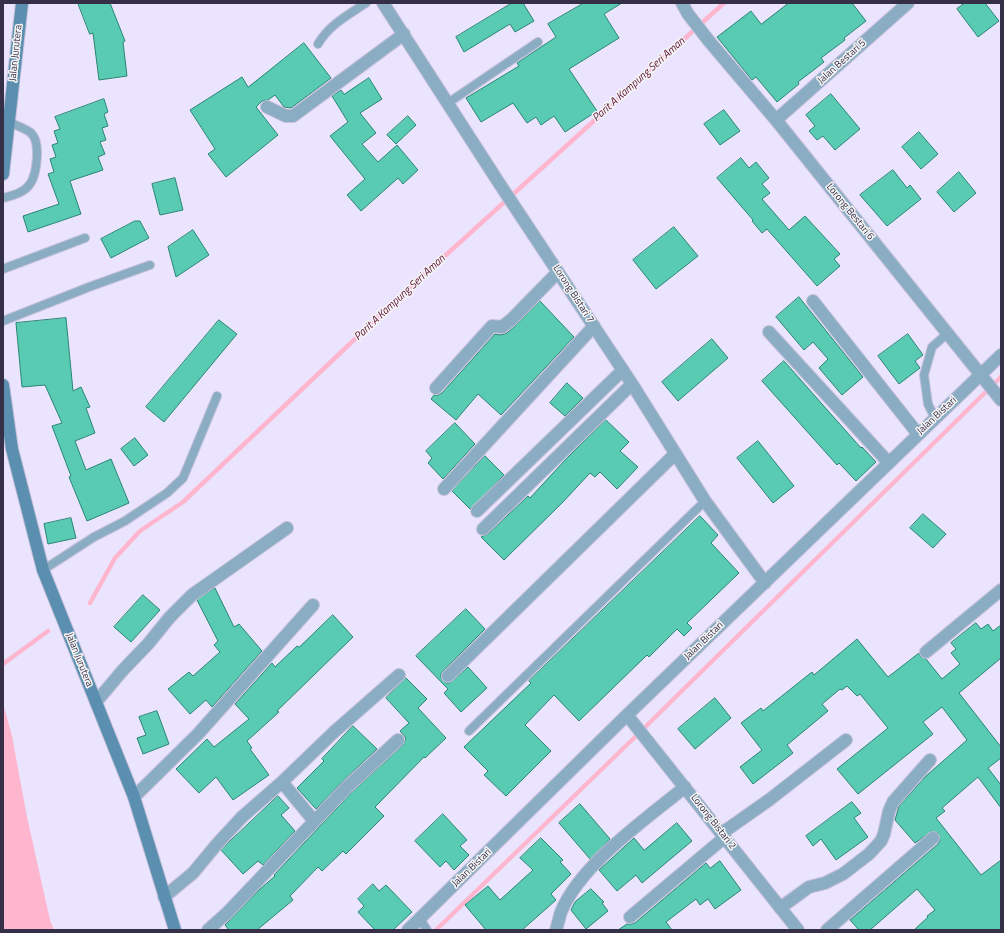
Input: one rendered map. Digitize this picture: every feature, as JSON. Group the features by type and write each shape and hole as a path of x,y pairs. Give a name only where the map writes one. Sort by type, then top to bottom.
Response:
{"street":[{"name":"Jalan Jurutera","path":"3,174 22,3"},
{"name":"Lorong Bistari 7","path":"383,3 499,183 623,370 704,501 765,583"},
{"name":"Lorong Bestari 6","path":"682,3 688,14 709,41 776,120 1001,400"},
{"name":"Jalan Bestari 5","path":"776,120 908,3"},
{"path":"268,107 286,116 293,116 404,34"},
{"path":"436,388 492,326 502,327 512,319 558,272"},
{"path":"813,301 918,434"},
{"path":"444,489 594,326"},
{"path":"769,332 889,463"},
{"name":"Jalan Bistari","path":"408,930 424,926 765,583 1001,355"},
{"path":"477,512 623,370"},
{"path":"483,529 632,384"},
{"name":"Jalan Jurutera","path":"3,385 12,448 43,570 134,797 175,930"},
{"path":"448,676 675,454"},
{"path":"96,702 170,617 192,595 287,528"},
{"path":"926,652 1001,590"},
{"path":"134,797 198,734 313,605"},
{"path":"164,897 193,873 242,817 399,674"},
{"name":"Lorong Bistari 2","path":"631,719 798,930"},
{"path":"208,930 227,913 346,788 398,740"},
{"path":"630,917 724,835 846,740"},
{"path":"780,908 810,887 825,883 844,874 869,854 878,845 884,834 889,811 893,802 930,760"},
{"path":"282,782 314,821"},
{"path":"556,930 560,913 572,892 593,866 620,840 686,787"},
{"path":"827,930 933,838"}],"lane":[{"path":"318,44 323,35 333,25 366,3"},
{"path":"448,103 538,42"},
{"path":"3,198 20,193 30,184 36,172 36,142 31,133 9,122"},
{"path":"3,269 85,238"},
{"path":"3,321 150,265"},
{"path":"935,418 928,404 924,374 932,347 948,333"},
{"path":"43,570 94,537 125,521 167,493 184,478 217,396"},
{"path":"469,731 704,501"}],"shaded area":[{"path":"3,703 12,736 27,817 50,920 54,930 3,930"}],"building":[{"path":"78,3 110,3 125,41 123,42 127,76 99,80 93,33 90,34"},
{"path":"512,3 523,3 534,21 515,32 510,24 464,52 456,37"},
{"path":"584,3 622,3 604,14 619,38 569,69 597,111 565,132 554,116 541,125 536,117 527,123 513,103 481,122 466,98 519,66 517,63 556,37 548,24"},
{"path":"789,3 852,3 866,21 844,38 845,40 821,58 824,62 798,82 799,84 777,102 756,77 752,80 717,37 751,11 761,24"},
{"path":"965,3 985,3 999,21 978,37 957,9"},
{"path":"304,43 331,78 291,108 284,107 275,95 268,100 262,101 256,107 278,135 226,177 208,154 215,149 190,110 242,77 248,87"},
{"path":"369,78 382,99 360,113 376,133 362,144 378,162 397,145 418,170 403,184 398,178 361,211 347,195 365,179 330,136 348,122 332,96 341,90 344,94"},
{"path":"831,94 860,129 835,150 823,136 817,140 809,131 815,126 806,115"},
{"path":"104,99 108,112 104,114 108,126 102,128 106,140 100,142 105,154 98,157 103,170 70,181 81,214 28,232 23,216 59,204 48,174 54,172 50,159 56,157 52,145 58,143 54,131 60,129 55,117"},
{"path":"724,110 740,131 720,145 704,124"},
{"path":"408,116 416,125 396,144 387,135"},
{"path":"919,132 938,154 921,169 902,147"},
{"path":"741,158 749,168 756,162 769,178 762,184 770,193 762,199 789,230 805,216 840,254 834,259 840,266 817,286 767,229 762,233 752,221 753,220 717,178"},
{"path":"893,170 907,188 910,185 921,199 887,226 860,195"},
{"path":"959,172 976,193 954,212 937,192"},
{"path":"175,178 183,210 160,215 152,184"},
{"path":"135,221 140,221 149,238 111,258 101,239"},
{"path":"674,227 698,256 656,289 633,260"},
{"path":"193,230 209,255 176,277 168,247"},
{"path":"799,297 863,377 842,395 819,368 828,359 813,342 804,350 776,317"},
{"path":"540,301 574,337 501,415 478,394 456,420 431,399 434,395 442,393 495,334 500,335 507,333"},
{"path":"66,318 73,391 81,387 90,407 86,408 95,433 75,441 86,470 111,459 129,503 87,521 69,477 71,476 52,426 62,423 45,385 22,387 16,323"},
{"path":"219,320 237,334 164,422 146,407"},
{"path":"908,334 923,355 915,361 920,368 899,384 878,356"},
{"path":"712,339 728,358 678,401 662,382"},
{"path":"784,361 861,448 862,447 876,462 856,481 839,463 837,465 762,381"},
{"path":"567,383 583,398 565,416 550,403"},
{"path":"606,420 629,442 620,451 638,467 617,489 600,472 595,477 590,473 504,560 481,537 488,534 528,496 530,498 566,459"},
{"path":"455,423 475,444 443,479 428,463 432,458 426,451"},
{"path":"135,438 148,455 134,466 121,449"},
{"path":"758,441 794,486 773,503 737,458"},
{"path":"485,456 504,475 470,509 452,491"},
{"path":"923,514 946,534 933,548 910,528"},
{"path":"700,516 718,535 711,543 739,573 687,623 692,628 684,636 677,629 649,657 647,655 579,721 554,695 525,725 551,751 506,796 484,775 488,771 464,747 531,683 529,681"},
{"path":"71,518 76,538 48,544 44,524"},
{"path":"215,588 234,627 239,624 262,651 212,707 206,700 190,714 168,689 189,672 193,676 220,652 214,645 218,641 197,600"},
{"path":"143,595 160,610 131,642 114,627"},
{"path":"466,609 485,629 443,671 441,678 446,683 450,683 468,667 487,688 461,712 444,693 448,689 416,656"},
{"path":"333,615 353,637 277,711 279,712 247,741 252,748 250,749 269,775 233,800 216,777 199,793 176,769 207,739 214,747 249,719 235,704 272,663 275,667"},
{"path":"976,623 981,629 988,624 993,631 1001,625 1001,658 959,693 1001,747 1001,758 988,768 1001,785 1001,808 978,777 942,808 945,811 936,818 981,875 1001,860 1001,930 914,930 935,910 917,889 870,930 859,930 850,920 938,844 940,840 938,833 932,831 915,843 895,820 899,806 926,776 967,740 942,707 923,722 933,734 858,794 837,769 888,728 860,694 857,696 847,686 842,690 840,689 822,704 828,711 787,745 793,753 753,784 740,767 762,750 741,723 761,708 763,711 812,672 814,675 857,639 888,677 919,653 921,657 926,659 942,679 960,664 951,653 956,649 951,643"},
{"path":"406,678 427,699 418,708 446,738 425,758 424,757 375,807 384,816 346,854 343,851 322,871 318,867 290,896 293,900 257,930 229,930 225,925 260,889 275,876 274,875 351,793 403,745 406,738 400,731 409,723 386,698"},
{"path":"715,698 731,718 695,749 678,729"},
{"path":"157,711 169,744 143,754 137,738 146,735 139,717"},
{"path":"353,726 377,749 316,809 297,788 324,761 322,759"},
{"path":"278,796 289,808 281,815 295,831 263,865 258,861 243,874 221,850"},
{"path":"852,802 861,813 854,818 868,837 836,860 821,839 813,846 806,836"},
{"path":"580,804 610,839 590,859 559,823"},
{"path":"443,814 467,840 460,846 469,855 454,870 446,861 440,867 415,841"},
{"path":"677,823 692,841 642,883 636,875 617,891 599,870 634,838 644,850"},
{"path":"541,838 563,860 560,862 571,874 551,894 556,900 522,930 486,930 465,905 488,886 500,900 533,870 520,858"},
{"path":"720,861 741,890 715,909 708,899 700,905 696,899 666,922 672,930 618,930 627,924 635,923 706,863 710,868"},
{"path":"373,884 379,891 386,885 412,912 393,930 375,930 358,912 364,906 358,899"},
{"path":"591,889 604,902 602,903 608,911 586,929 571,910 575,902"}],"waterway":[{"name":"Parit A Kampung Seri Aman","path":"90,603 115,558 140,531 183,502 393,303 724,3"},
{"path":"436,930 635,737 1001,377"},
{"name":"Parit A Kampung Seri Aman","path":"3,664 48,631"}]}
